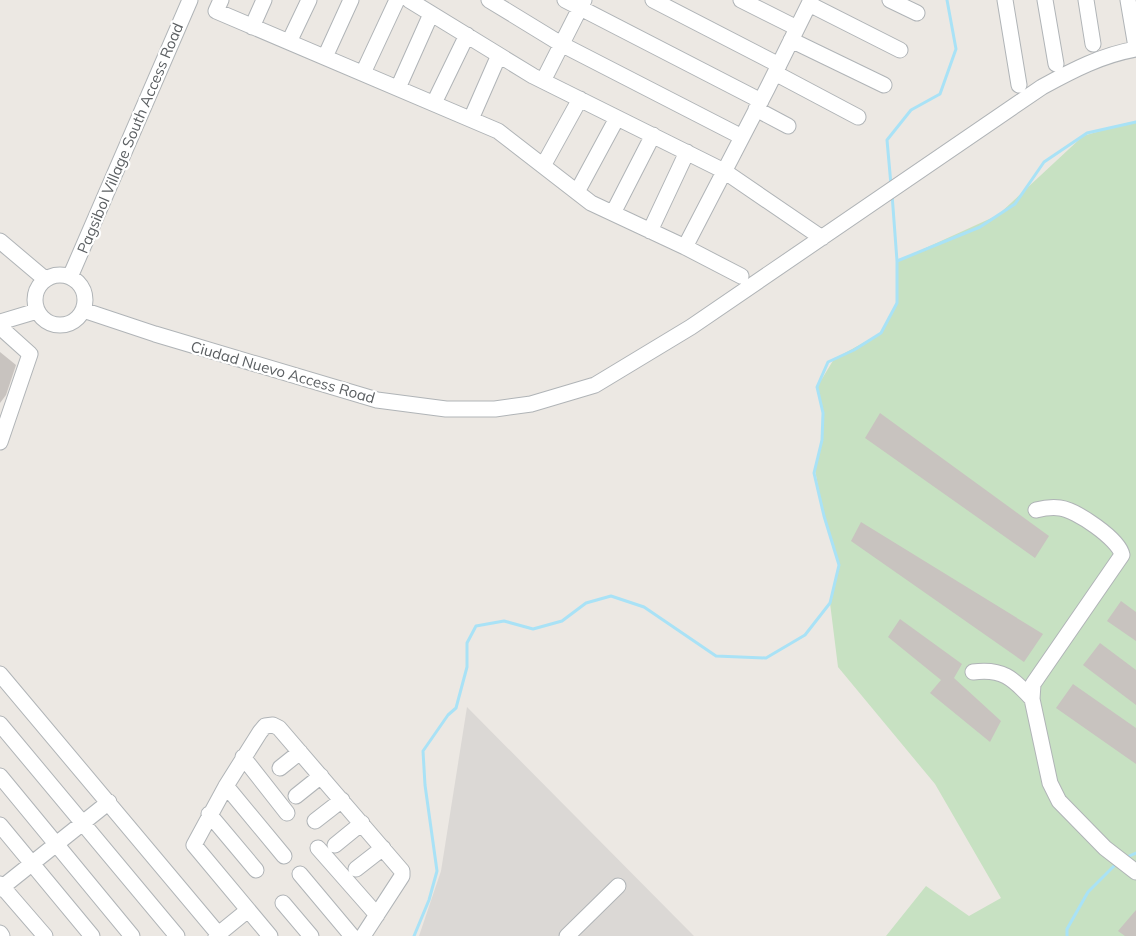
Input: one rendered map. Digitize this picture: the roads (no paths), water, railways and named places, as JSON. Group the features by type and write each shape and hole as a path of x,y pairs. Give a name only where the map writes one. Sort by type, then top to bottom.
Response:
{"street":[{"name":"Pagsibol Village South Access Road","path":"70,277 190,0"},
{"path":"221,0 216,11 498,131 591,203 741,276"},
{"path":"252,27 264,0"},
{"path":"289,42 309,0"},
{"path":"325,57 351,0"},
{"path":"363,73 397,0"},
{"path":"409,0 543,81 724,171 828,233"},
{"path":"489,0 561,44 742,137"},
{"path":"565,0 582,4 759,105 788,126"},
{"path":"652,0 858,117"},
{"path":"741,0 794,34 884,85"},
{"path":"890,0 916,13"},
{"path":"1005,0 1019,85"},
{"path":"1045,0 1056,64"},
{"path":"1086,0 1093,44"},
{"path":"1128,0 1136,48"},
{"path":"685,247 810,2 900,50"},
{"path":"543,81 582,4"},
{"path":"398,88 432,14"},
{"path":"434,103 467,35"},
{"name":"Ciudad Nuevo Access Road","path":"83,310 377,400 446,409 495,409 531,404 595,385 691,327 1042,87 1076,68 1114,53 1136,48"},
{"path":"471,119 499,55"},
{"path":"543,166 580,99"},
{"path":"577,192 617,118"},
{"path":"613,213 653,135"},
{"path":"650,231 687,152"},
{"path":"0,241 45,279"},
{"path":"56,274 70,277 78,282 84,292 83,310 76,320 60,325 44,319 37,311 35,297 38,287 45,279 56,274"},
{"path":"0,322 37,311"},
{"path":"0,327 30,354 0,442"},
{"path":"1036,510 1062,508 1115,541 1121,549 1122,555 1033,684 1032,699 1050,783 1059,801 1105,848 1135,871"},
{"path":"973,672 995,670 1008,677 1032,699"},
{"path":"0,674 218,935 248,910"},
{"path":"0,724 177,936"},
{"path":"270,936 194,845 209,814 243,757 262,729 273,724 342,800 403,873 363,936"},
{"path":"280,768 300,752"},
{"path":"243,757 287,813"},
{"path":"0,776 132,936"},
{"path":"296,796 321,776"},
{"path":"226,786 284,856"},
{"path":"315,821 342,800"},
{"path":"45,936 1,887 109,802"},
{"path":"209,814 256,870"},
{"path":"335,845 362,824"},
{"path":"0,825 92,936"},
{"path":"318,848 377,915"},
{"path":"356,869 382,848"},
{"path":"300,874 352,936"},
{"path":"567,936 618,886"},
{"path":"283,903 311,936"}],"waterway":[{"path":"891,185 887,140 911,110 940,94 956,49 947,0"},
{"path":"897,261 980,227 1015,204 1044,162 1087,133 1136,122"},
{"path":"414,936 429,900 437,871 425,785 423,751 448,715 456,708 467,667 467,643 476,626 504,621 533,629 562,621 586,603 611,596 644,607 716,656 766,658 805,635 830,603 839,565 814,473 822,440 823,413 817,387 828,362 854,350 881,333 897,303 897,261 892,194"},
{"path":"1127,857 1136,853"},
{"path":"1067,936 1067,929 1088,892 1116,864"}]}
